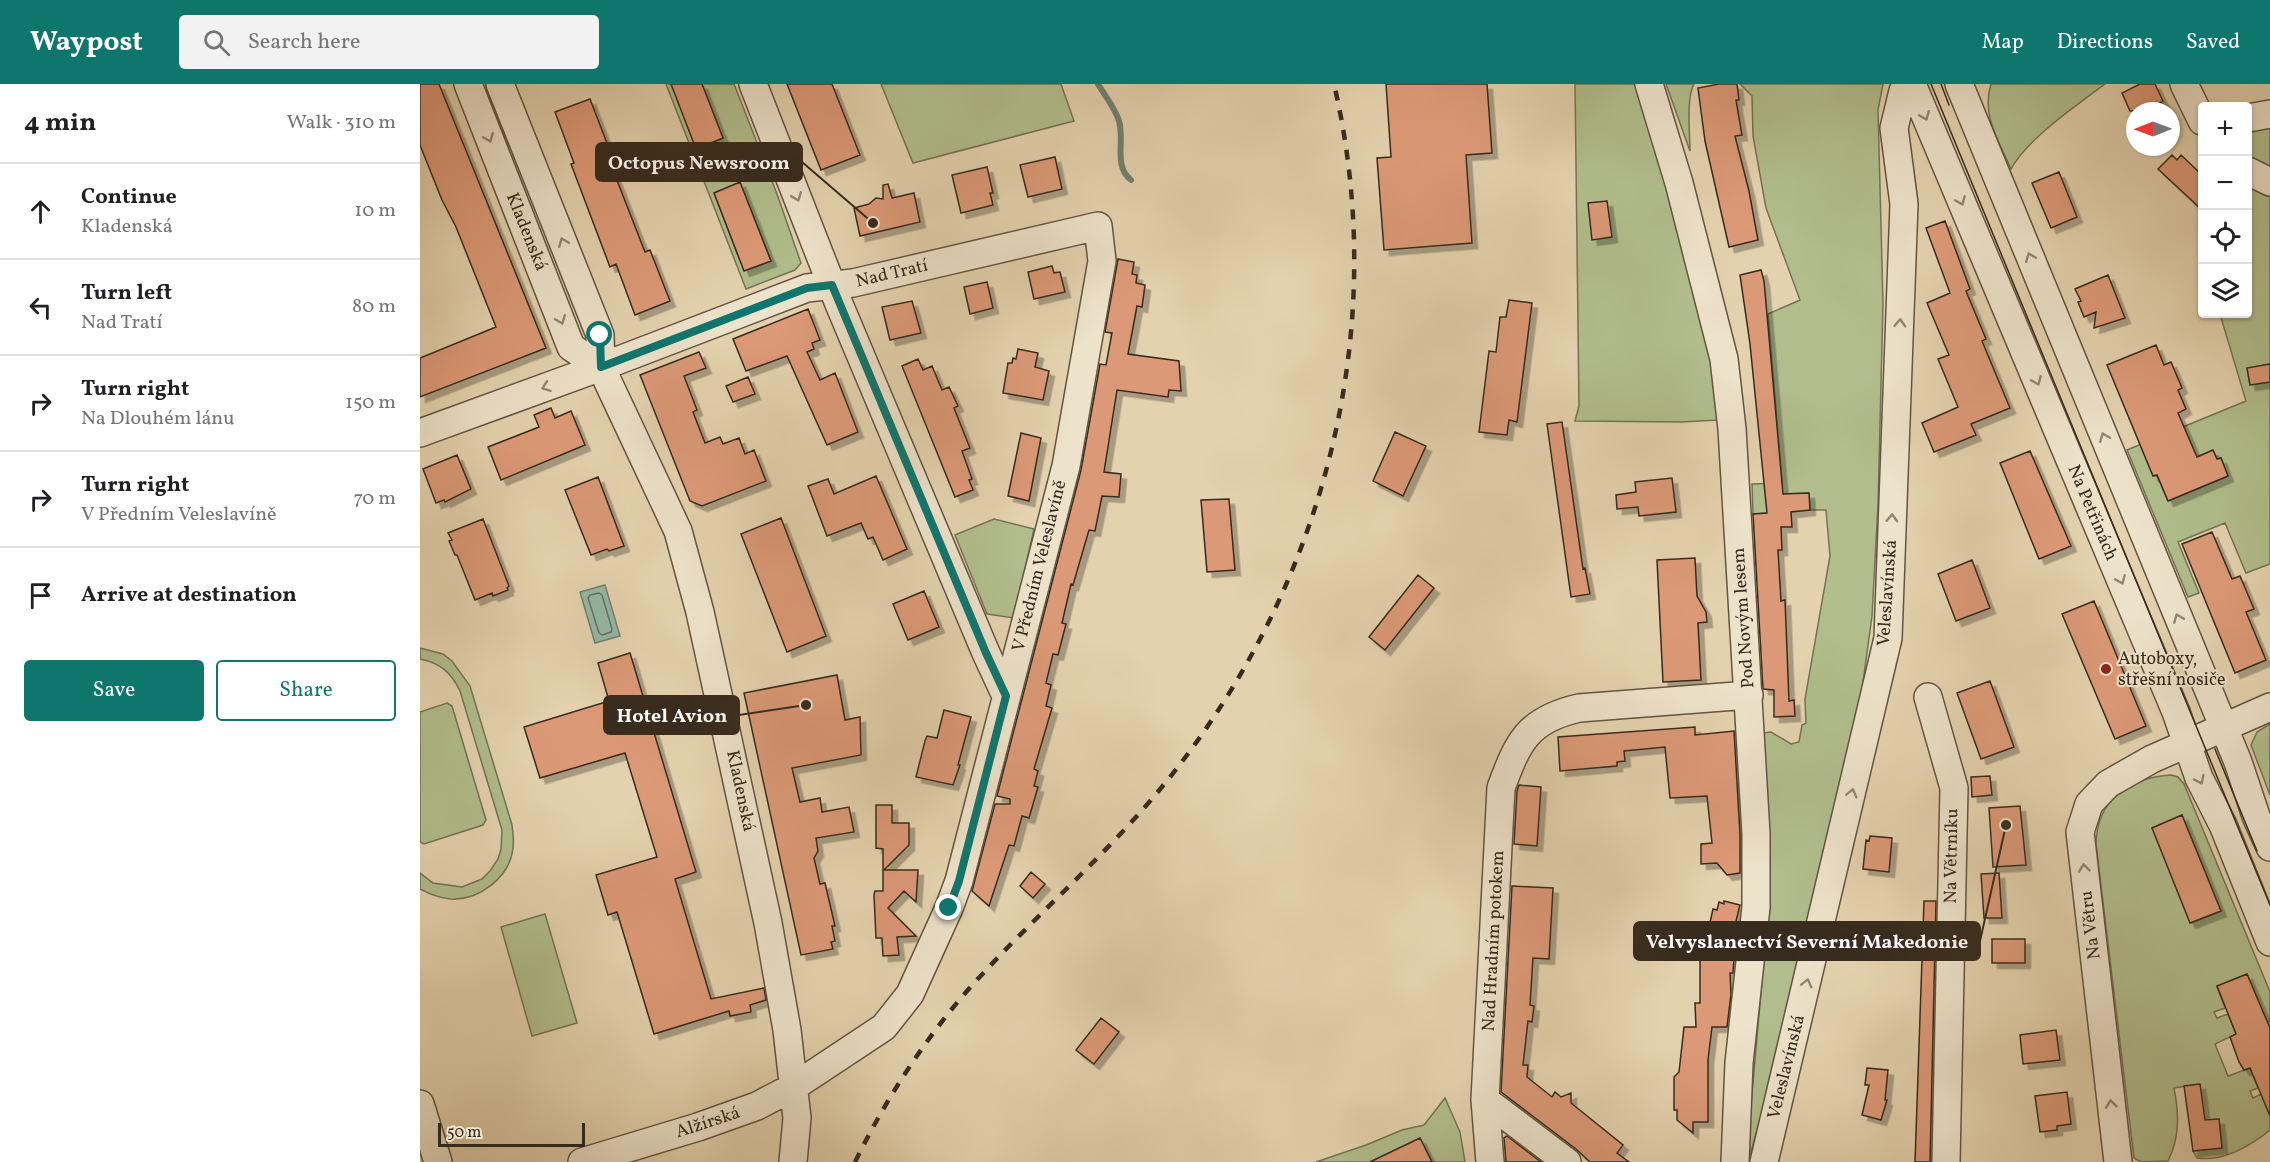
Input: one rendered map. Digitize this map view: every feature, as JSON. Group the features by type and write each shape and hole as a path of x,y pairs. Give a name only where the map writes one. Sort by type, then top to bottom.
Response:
{"street":[{"name":"Kladenská","path":"468,84 571,347 601,367"},
{"name":"Kladenská","path":"500,84 600,335 601,367 678,531 700,612 768,923 795,1086 797,1118 793,1162"},
{"path":"753,84 832,285 1006,696"},
{"name":"Pod Novým lesem","path":"1650,84 1679,183 1724,359 1732,429 1756,834 1756,907 1740,1063 1735,1162"},
{"name":"Veleslavínská","path":"1764,1162 1888,638 1904,204 1894,128 1903,91 1907,84"},
{"name":"Na Petřinách","path":"1912,84 2176,712 2199,778 2223,825 2270,942"},
{"path":"1959,84 2238,762 2256,816 2270,847"},
{"path":"2184,84 2198,113"},
{"path":"2252,116 2270,114"},
{"path":"2252,173 2270,182"},
{"name":"Nad Tratí","path":"420,433 807,288 853,283 1098,226"},
{"name":"V Předním Veleslavíně","path":"795,1086 884,1028 910,994 959,881 1066,466 1102,261 1098,226"},
{"name":"Nad Hradním potokem","path":"1490,1162 1485,1100 1502,788 1515,752 1534,728 1557,713 1579,708 1749,695"},
{"name":"Na Větrníku","path":"1928,697 1954,788 1946,1162"},
{"name":"Na Větru","path":"2118,1162 2080,832 2089,804 2108,784 2152,759 2270,707"},
{"name":"Alžírská","path":"582,1162 749,1109 795,1086"},
{"path":"1485,1100 1567,1162"},
{"path":"420,1104 438,1162"}],"green space":[{"path":"666,84 671,84 697,149 723,138 702,84 734,84 777,194 801,263 795,270 746,289","holes":["740,183 771,261 737,253 714,193"]},
{"path":"881,84 1061,84 1074,121 913,163"},
{"path":"1575,84 1642,84 1714,359 1718,420 1575,421 1579,406"},
{"path":"1666,84 1694,84 1689,107 1690,151"},
{"path":"1740,84 1883,84 1878,110 1883,303 1878,505 1872,616 1850,778 1787,1027 1748,1162 1746,1162 1769,901 1764,733 1771,732 1791,744 1799,742 1802,725 1806,723 1805,699 1830,556 1826,510 1810,510 1809,493 1782,494 1782,512 1753,514 1752,484 1782,483 1768,314 1800,300 1766,208 1753,136 1752,96"},
{"path":"1991,84 2105,84 2041,134 2011,169 1990,117 1988,95"},
{"path":"2270,123 2270,174 2252,163 2252,126"},
{"path":"2252,184 2270,192 2270,364 2247,368 2250,385 2270,382 2270,564 2246,573 2225,523 2178,542 2199,593 2188,597 2127,450 2246,401 2221,318 2252,318","holes":["2213,450 2217,459 2221,458 2228,476 2168,501 2157,475"]},
{"path":"994,519 1034,529 1014,618 987,614 955,535"},
{"path":"420,648 443,654 452,661 470,686 512,825 513,848 506,868 491,885 472,896 461,899 442,898 420,889 420,873 433,883 462,887 482,879 498,859 502,830 460,691 444,669 420,659"},
{"path":"447,703 452,706 486,820 483,825 424,844 420,842 420,712"},
{"path":"2270,724 2270,795 2251,745 2257,732"},
{"path":"2171,775 2178,777 2184,784 2270,992 2270,1021 2267,1022 2247,974 2217,987 2225,1008 2214,1012 2217,1018 2228,1014 2236,1034 2215,1044 2228,1076 2250,1068 2258,1088 2250,1091 2253,1098 2261,1094 2270,1115 2270,1130 2236,1152 2217,1158 2197,1158 2193,1151 2222,1148 2219,1119 2190,1122 2199,1084 2174,1088 2177,1125 2175,1143 2168,1161 2141,1162 2134,1158 2096,844 2102,815 2109,803 2129,786 2156,777","holes":["2182,815 2221,911 2191,923 2152,828"]},
{"path":"545,914 577,1023 532,1036 501,927"},
{"path":"1445,1098 1460,1132 1465,1162 1432,1162 1420,1138 1370,1162 1316,1162 1402,1130 1424,1125"}],"water":[{"path":"605,585 620,636 595,643 580,592"}],"building":[{"path":"420,84 439,84 546,348 420,397 420,358 496,327 420,145"},
{"path":"671,84 702,84 723,138 696,149"},
{"path":"787,84 832,84 860,155 821,170"},
{"path":"1386,84 1487,84 1492,153 1466,155 1472,243 1384,250 1377,158 1391,157"},
{"path":"1719,84 1737,84 1739,100 1736,100 1742,135 1735,136 1758,240 1729,247 1705,141 1698,88"},
{"path":"2140,84 2155,84 2163,101 2126,102 2122,93"},
{"path":"590,99 610,151 606,152 645,252 650,250 670,301 635,315 616,264 610,267 571,164 574,163 555,112"},
{"path":"2181,155 2198,171 2198,206 2158,169 2171,156 2177,160"},
{"path":"1055,157 1062,189 1028,197 1020,165"},
{"path":"987,167 993,193 990,193 993,205 961,213 952,175"},
{"path":"2059,172 2077,217 2051,228 2032,183"},
{"path":"740,182 771,261 744,271 714,193"},
{"path":"888,184 892,198 914,193 920,222 860,236 854,208 869,204 876,198 883,199 883,185"},
{"path":"1607,201 1612,237 1592,240 1588,203"},
{"path":"1945,221 1970,289 1966,291 1986,339 1982,341 2010,408 1971,424 1976,435 1934,452 1922,423 1958,407 1938,359 1949,355 1927,303 1950,293 1926,228"},
{"path":"1118,259 1134,262 1132,274 1137,275 1136,283 1145,285 1142,307 1137,306 1128,354 1179,361 1181,391 1169,390 1168,397 1117,390 1104,472 1121,474 1119,497 1102,496 1095,531 1089,530 1073,585 1071,584 1062,623 1066,624 1058,655 1053,654 1046,683 1051,685 1046,706 1052,708 1034,769 1038,771 1034,786 1038,787 1029,818 1022,816 1014,846 1009,845 989,906 972,891 995,804 1010,804 1010,799 997,796 1081,470 1100,364 1106,365 1112,333 1105,332"},
{"path":"1052,266 1054,273 1060,272 1065,292 1034,299 1028,272"},
{"path":"1761,270 1764,281 1783,494 1809,493 1810,510 1791,512 1792,527 1781,527 1782,550 1778,550 1781,601 1785,600 1789,701 1794,700 1795,716 1774,717 1774,690 1763,689 1753,514 1767,513 1750,344 1740,275"},
{"path":"2108,275 2125,318 2094,328 2096,312 2084,317 2078,302 2081,301 2075,289"},
{"path":"987,282 993,308 970,314 964,287"},
{"path":"1509,300 1532,303 1517,422 1509,420 1507,435 1479,432 1489,351 1496,352 1500,317 1506,317"},
{"path":"912,301 921,333 890,340 882,307"},
{"path":"808,309 820,340 812,343 814,349 807,352 820,380 835,373 858,432 827,445 787,356 746,371 733,339"},
{"path":"2156,345 2164,365 2171,362 2182,388 2178,390 2186,409 2178,413 2197,457 2213,450 2217,459 2221,458 2228,476 2168,501 2157,475 2153,476 2107,365"},
{"path":"1018,349 1038,353 1035,367 1049,371 1043,400 1003,393 1008,363 1012,363 1013,358 1016,359"},
{"path":"699,352 706,368 684,376 697,410 693,412 705,443 720,437 723,444 739,438 745,454 754,450 766,481 702,506 690,501 640,375"},
{"path":"918,359 923,370 932,366 942,390 949,387 958,406 954,408 970,448 962,451 972,479 969,480 973,490 955,497 902,366"},
{"path":"2270,364 2270,382 2250,385 2247,368"},
{"path":"748,377 755,394 733,402 726,386"},
{"path":"551,408 555,418 571,411 585,445 501,480 488,447 539,427 534,415"},
{"path":"1562,422 1583,569 1585,568 1590,594 1571,597 1547,424"},
{"path":"1395,432 1426,446 1403,496 1373,481"},
{"path":"1021,433 1041,438 1029,501 1008,496"},
{"path":"2030,451 2071,546 2039,559 2000,463"},
{"path":"457,455 471,489 445,502 444,500 436,503 423,469"},
{"path":"876,476 907,549 883,560 873,537 868,539 861,523 827,536 808,486 828,479 834,494"},
{"path":"598,477 624,546 591,555 565,490"},
{"path":"1672,478 1676,512 1639,516 1638,507 1617,509 1616,495 1636,492 1635,482"},
{"path":"1229,499 1235,570 1207,572 1201,500"},
{"path":"781,518 826,636 787,652 741,534"},
{"path":"483,519 509,586 508,590 475,600 449,541 452,540 448,533"},
{"path":"2212,532 2232,579 2240,576 2254,609 2246,612 2266,660 2235,673 2182,544"},
{"path":"1695,558 1697,596 1706,612 1707,622 1698,623 1701,680 1663,682 1657,560"},
{"path":"1972,560 1990,608 1956,621 1938,574"},
{"path":"1418,575 1434,588 1385,650 1369,637"},
{"path":"924,591 939,627 908,640 893,604"},
{"path":"2094,601 2146,726 2115,739 2062,614"},
{"path":"630,653 696,872 675,879 711,999 764,988 766,1000 750,1005 751,1012 730,1016 729,1011 654,1034 617,912 608,915 596,875 657,857 625,753 540,778 524,727 609,701 598,663"},
{"path":"837,675 845,720 860,717 861,755 792,768 800,802 820,798 822,812 849,807 854,832 816,838 818,851 814,858 820,884 825,883 835,926 832,926 835,941 831,942 833,949 801,955 744,693"},
{"path":"1990,681 2014,747 1981,759 1957,693"},
{"path":"944,710 971,717 953,785 916,777 927,736 937,738"},
{"path":"1695,727 1695,735 1734,731 1740,873 1727,875 1717,863 1701,864 1701,844 1712,843 1707,796 1670,798 1665,747 1624,751 1625,761 1617,762 1617,766 1560,771 1558,737"},
{"path":"1990,776 1992,795 1972,797 1971,777"},
{"path":"1519,785 1541,787 1537,846 1514,844"},
{"path":"876,805 892,805 892,823 909,823 909,845 884,870 918,870 916,902 904,891 888,908 916,936 897,937 899,955 883,956 882,938 876,938 874,895 875,891 883,891 883,849 876,848"},
{"path":"2020,806 2026,865 1993,867 1989,808"},
{"path":"2182,815 2221,911 2190,923 2152,828"},
{"path":"1870,836 1892,838 1889,872 1863,869 1866,840 1869,841"},
{"path":"1031,872 1045,884 1033,898 1020,886"},
{"path":"1999,873 2002,918 1984,918 1981,874"},
{"path":"1512,886 1553,888 1549,959 1533,958 1530,1005 1534,1006 1532,1022 1528,1021 1523,1065 1528,1065 1527,1077 1552,1097 1555,1092 1561,1097 1571,1093 1571,1103 1623,1145 1617,1153 1629,1162 1590,1162 1501,1092"},
{"path":"1724,901 1740,905 1727,958 1734,958 1733,973 1730,973 1731,994 1727,1027 1712,1027 1708,1060 1708,1122 1693,1122 1693,1133 1677,1120 1677,1110 1674,1110 1674,1077 1679,1072 1684,1027 1696,1027 1695,1003 1700,1003 1700,957 1709,957 1717,929 1709,927 1713,909 1717,910 1719,902 1724,904"},
{"path":"1924,901 1936,901 1930,1162 1915,1162"},
{"path":"1992,939 2025,939 2025,963 1992,963"},
{"path":"2247,974 2270,1028 2270,1116 2250,1068 2244,1070 2239,1062 2230,1037 2236,1034 2217,986"},
{"path":"1101,1018 1119,1032 1094,1064 1076,1050"},
{"path":"2056,1030 2060,1060 2023,1064 2020,1035"},
{"path":"1867,1068 1888,1070 1885,1100 1887,1100 1881,1120 1862,1115 1869,1085 1865,1085"},
{"path":"2200,1084 2205,1120 2219,1119 2222,1148 2193,1151 2184,1086"},
{"path":"2067,1092 2071,1124 2057,1126 2057,1130 2040,1132 2035,1096"},
{"path":"1507,1136 1541,1162 1506,1162 1504,1138"},
{"path":"1420,1138 1432,1162 1370,1162"}],"waterway":[{"path":"1098,84 1119,121 1122,168 1131,180"}],"tram line":[{"path":"1931,84 2270,905"},
{"path":"1941,84 1949,105"},
{"path":"2215,749 2257,851"}],"railway":[{"path":"855,1162 905,1073 950,1011 988,968 1136,817 1198,739 1251,656 1293,567 1325,475 1345,379 1354,281 1350,183 1334,84"}],"place":[{"name":"Octopus Newsroom","path":"873,223"},
{"name":"Autoboxy, střešní nosiče","path":"2106,669"},
{"name":"Hotel Avion","path":"806,705"},
{"name":"Velvyslanectví Severní Makedonie","path":"2006,825"}],"route":[{"path":"600,335 601,367 807,288 832,285 1006,696 959,881 949,908"}]}
